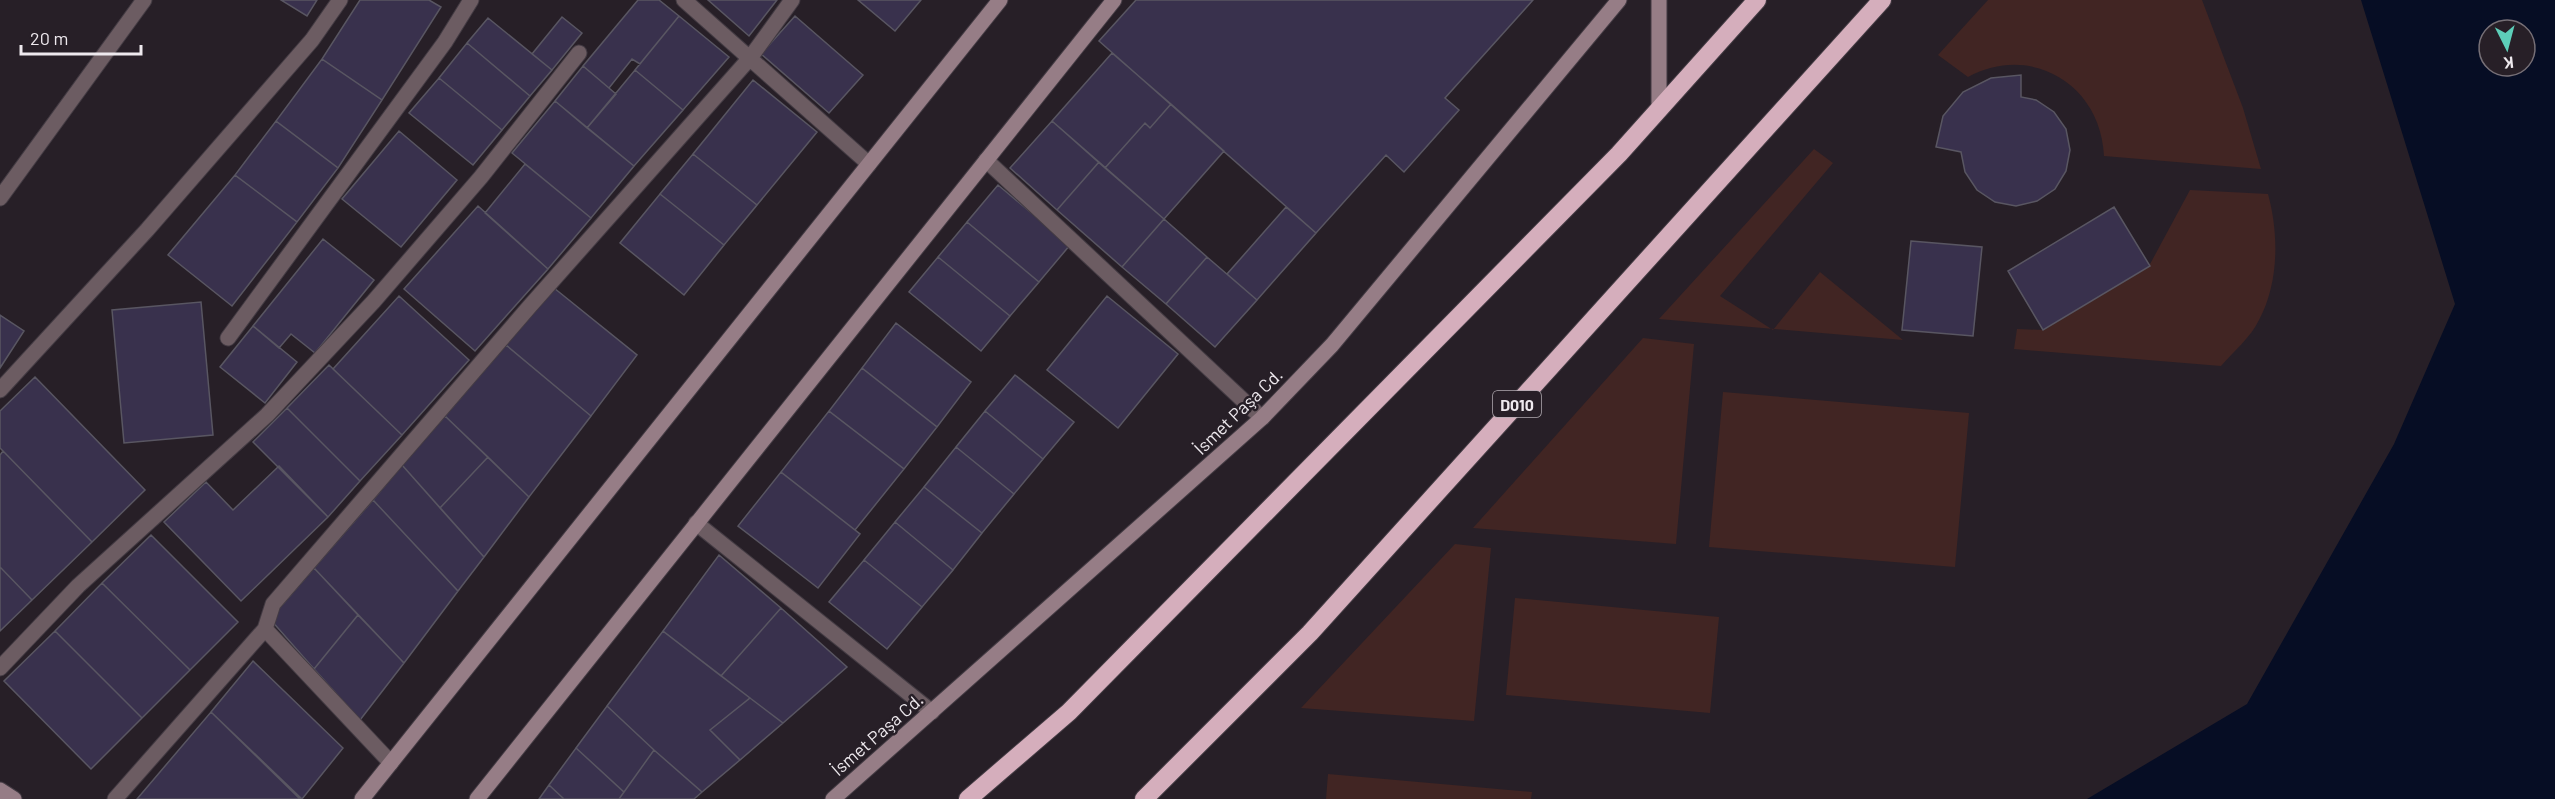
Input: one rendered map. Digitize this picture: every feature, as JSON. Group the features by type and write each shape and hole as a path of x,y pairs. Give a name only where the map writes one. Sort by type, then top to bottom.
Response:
{"highway":[{"path":"968,799 1069,712 1619,154 1757,0"},
{"name":"D010","path":"1144,799 1310,633 1882,0"}],"street":[{"path":"0,198 144,0"},
{"path":"0,390 312,40 340,0"},
{"path":"228,338 445,42 471,0"},
{"path":"684,0 869,164"},
{"path":"115,799 265,629 273,604 530,306 750,58 792,0"},
{"path":"362,799 1000,0"},
{"path":"477,799 1114,0"},
{"name":"İsmet Paşa Cd.","path":"833,799 1262,418 1332,345 1619,0"},
{"path":"1659,0 1659,109"},
{"path":"0,668 78,585 267,415 374,301 481,177 579,53"},
{"path":"986,160 1262,418"},
{"path":"696,523 932,712"},
{"path":"265,629 391,763"},
{"path":"0,790 14,799"}],"shaded area":[{"path":"1988,0 2202,0 2243,108 2261,169 2104,156 2100,131 2090,108 2076,90 2058,77 2038,68 2015,65 1992,68 1968,77 1938,55"},
{"path":"1814,149 1833,163 1720,296 1771,329 1659,319"},
{"path":"2190,190 2268,194 2272,209 2275,258 2274,274 2266,306 2242,344 2221,366 2014,349 2017,329 2044,330 2149,266"},
{"path":"1820,272 1903,340 1774,329"},
{"path":"1643,338 1694,344 1676,544 1473,528"},
{"path":"1723,392 1969,413 1955,567 1709,547"},
{"path":"1455,544 1491,548 1474,721 1301,708"},
{"path":"1515,598 1719,617 1710,713 1506,695"},
{"path":"1328,774 1532,792 1531,799 1326,799"}],"water":[{"path":"2361,0 2555,0 2555,799 2087,799 2247,704 2394,444 2455,304"}],"building":[{"path":"281,0 317,0 307,16"},
{"path":"360,0 429,0 441,7 382,100 322,59"},
{"path":"638,0 659,0 679,16 640,64 632,59 609,88 583,66"},
{"path":"708,0 777,0 749,36"},
{"path":"858,0 921,0 895,31"},
{"path":"1136,0 1533,0 1445,98 1459,110 1404,172 1386,155 1316,233 1099,41"},
{"path":"679,16 729,57 683,110 635,70"},
{"path":"795,16 863,75 829,113 761,54"},
{"path":"562,17 582,33 552,70 532,54"},
{"path":"488,18 552,70 530,96 467,43"},
{"path":"467,43 530,96 502,130 439,78"},
{"path":"1112,53 1171,104 1150,128 1145,123 1105,168 1052,121"},
{"path":"322,59 382,100 338,168 276,121"},
{"path":"583,66 616,94 587,128 555,101"},
{"path":"635,70 683,110 634,166 587,128"},
{"path":"2021,75 2021,97 2036,100 2054,112 2066,129 2070,150 2066,171 2055,189 2037,201 2016,206 1995,202 1977,190 1965,172 1961,152 1936,147 1943,116 1963,92 1991,78"},
{"path":"439,78 502,130 473,165 409,113"},
{"path":"753,80 817,132 757,205 693,154"},
{"path":"555,101 634,166 591,218 512,153"},
{"path":"1171,104 1224,151 1164,219 1105,168 1145,123 1150,128"},
{"path":"276,121 338,168 297,222 235,175"},
{"path":"1052,121 1099,162 1057,210 1010,168"},
{"path":"399,131 457,180 401,247 342,199"},
{"path":"693,154 757,205 724,245 660,194"},
{"path":"1099,162 1164,219 1122,267 1057,210"},
{"path":"525,164 591,218 548,269 485,213"},
{"path":"235,175 297,222 232,306 168,255"},
{"path":"998,185 1070,245 1039,282 967,222"},
{"path":"660,194 724,245 684,295 620,243"},
{"path":"478,206 548,269 475,351 404,289"},
{"path":"1286,207 1316,233 1257,300 1227,274"},
{"path":"2114,207 2150,266 2043,330 2008,271"},
{"path":"1164,219 1207,257 1166,304 1122,267"},
{"path":"967,222 1039,282 1010,316 938,257"},
{"path":"323,239 374,280 315,353 291,334 279,348 253,326"},
{"path":"1911,241 1982,247 1973,336 1902,330"},
{"path":"938,257 1010,316 981,351 909,292"},
{"path":"1207,257 1257,300 1215,347 1166,304"},
{"path":"554,288 637,355 591,416 506,345"},
{"path":"399,296 469,360 402,435 333,369"},
{"path":"1107,296 1178,354 1118,428 1047,370"},
{"path":"201,302 213,435 124,443 112,310"},
{"path":"0,315 24,331 0,368"},
{"path":"896,323 971,382 937,427 862,368"},
{"path":"253,326 297,362 265,403 220,367"},
{"path":"506,345 591,416 529,497 445,416"},
{"path":"329,365 402,435 360,481 287,408"},
{"path":"862,368 937,427 904,469 829,411"},
{"path":"1015,375 1074,422 1043,459 985,411"},
{"path":"35,377 145,490 92,542 0,448 0,411"},
{"path":"287,408 360,481 328,517 253,442"},
{"path":"829,411 904,469 855,530 781,472"},
{"path":"985,411 1043,459 1014,494 956,447"},
{"path":"445,416 488,457 440,508 402,465"},
{"path":"956,447 1014,494 982,533 924,487"},
{"path":"3,451 92,542 32,600 0,567 0,455"},
{"path":"488,457 529,497 484,557 440,508"},
{"path":"402,465 484,557 458,591 373,500"},
{"path":"279,466 328,517 241,601 164,522 206,482 233,510"},
{"path":"781,472 860,534 818,588 738,526"},
{"path":"924,487 982,533 953,570 895,522"},
{"path":"373,500 458,591 404,663 314,568"},
{"path":"895,522 953,570 922,607 864,560"},
{"path":"151,535 238,622 190,670 102,583"},
{"path":"719,555 781,608 721,676 663,631"},
{"path":"864,560 922,607 887,649 829,602"},
{"path":"0,567 32,600 0,631"},
{"path":"314,568 358,615 314,669 270,619"},
{"path":"102,583 190,670 142,718 55,631"},
{"path":"781,608 847,667 783,723 721,676"},
{"path":"358,615 404,663 360,720 314,669"},
{"path":"55,631 142,718 91,769 4,681"},
{"path":"663,631 750,698 710,730 740,760 702,792 607,706"},
{"path":"253,661 343,748 302,799 211,712"},
{"path":"750,698 783,723 740,760 710,730"},
{"path":"607,706 654,750 624,792 576,748"},
{"path":"211,712 300,799 137,799"},
{"path":"576,748 624,792 619,799 564,799 549,785"},
{"path":"654,750 702,792 694,799 619,799"},
{"path":"549,785 564,799 539,799"}]}
